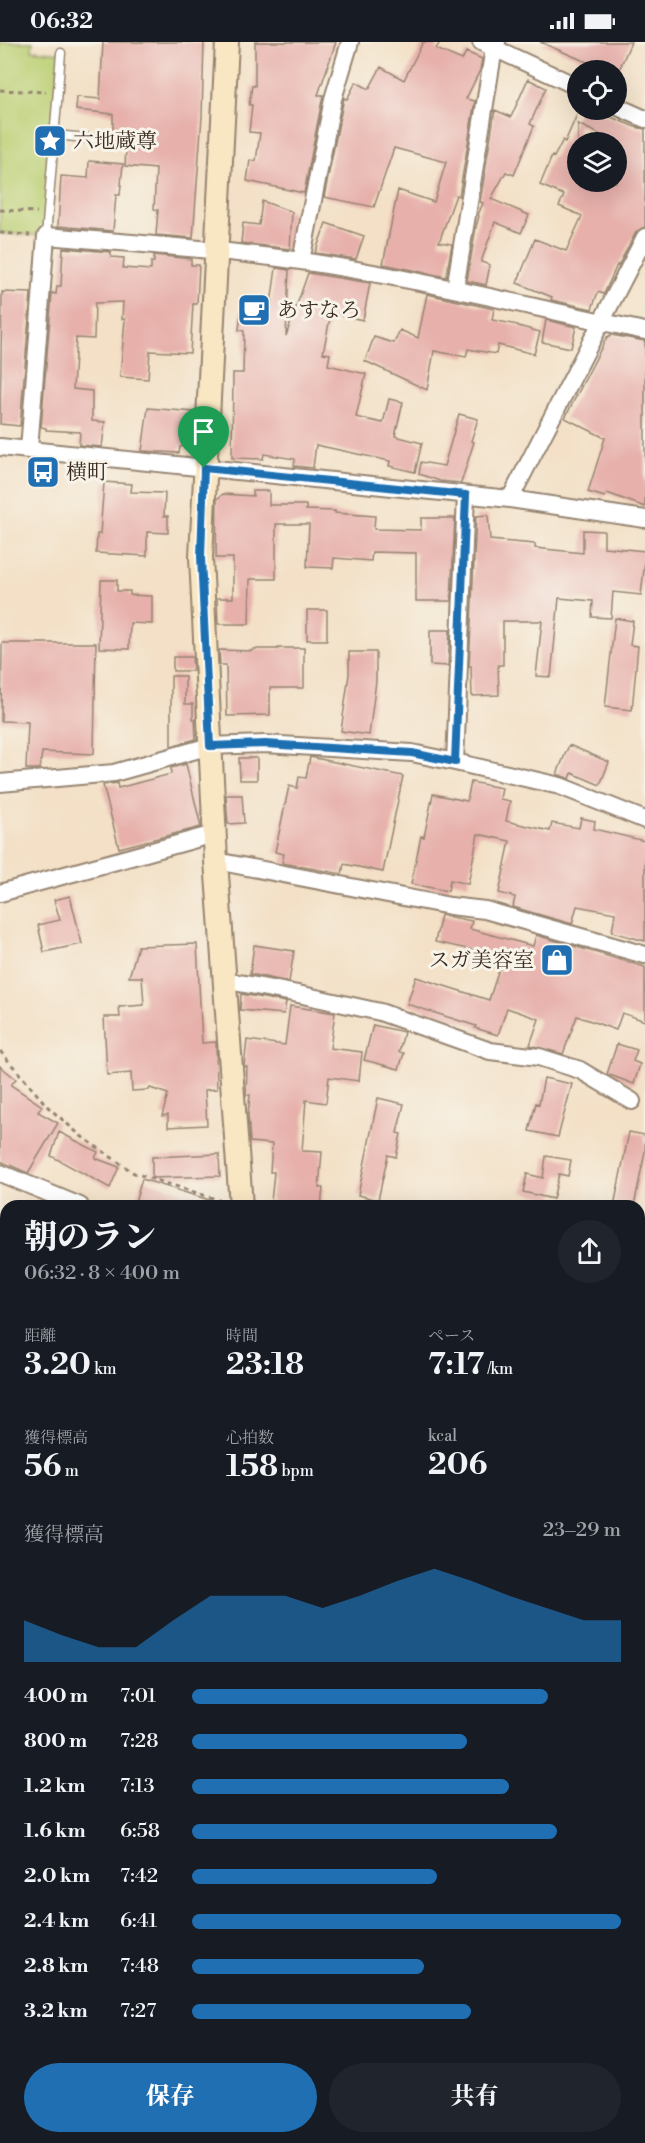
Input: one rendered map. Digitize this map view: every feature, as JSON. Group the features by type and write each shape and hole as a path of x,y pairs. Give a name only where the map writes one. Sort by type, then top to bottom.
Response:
{"street":[{"path":"227,42 201,557 234,1200"},
{"path":"301,261 333,99 350,42"},
{"path":"456,289 490,44 567,82"},
{"path":"627,111 645,119"},
{"path":"29,449 46,236 301,261 456,289 645,331"},
{"path":"510,499 645,237"},
{"path":"0,447 510,499 645,519"},
{"path":"455,762 466,495"},
{"path":"0,783 114,773 210,746 265,744 412,753 560,786 645,820"},
{"path":"0,893 214,834"},
{"path":"216,861 438,904 486,910 645,955"},
{"path":"223,980 380,1012 490,1051 539,1057 580,1070 632,1101"},
{"path":"0,1173 65,1200"}],"lane":[{"path":"46,236 60,52"},
{"path":"55,135 118,141"}],"path":[{"path":"0,90 58,93"},
{"path":"0,210 48,213"},
{"path":"0,233 46,236"},
{"path":"0,1051 48,1107 81,1136 134,1173 221,1200"}],"green space":[{"path":"0,42 33,42 32,50 61,53 46,236 0,233"}],"building":[{"path":"103,42 204,42 202,116 193,238 156,235 158,210 154,209 156,169 125,166 127,130 113,130 113,114 76,110 77,97 100,99"},
{"path":"255,42 336,42 318,95 323,95 304,193 247,181 250,160 256,161 260,133 249,132 252,105 249,105 252,86 255,86"},
{"path":"423,42 440,42 436,49 462,60 466,52 482,59 480,70 466,99 475,101 459,196 456,195 439,242 452,244 446,277 383,264 398,190 434,202 446,162 394,148 374,207 324,197 344,98 347,99 356,82 369,89 381,67 404,80"},
{"path":"540,42 631,42 623,60 582,60"},
{"path":"528,79 546,88 530,124 534,126 514,175 506,172 491,199 529,215 521,233 495,222 481,262 490,265 486,285 467,281 478,215 483,203 480,202 495,110 511,117"},
{"path":"575,120 618,120 645,129 645,227 636,232 604,294 598,292 592,309 551,300 552,297 517,283 535,239 566,251 582,216 559,206 564,195 540,185 552,156 554,157 563,140 565,142 567,137 567,192 627,192 627,132 595,132 578,124 578,132 569,132"},
{"path":"89,161 123,164 120,195 116,195 113,231 58,226 61,176 88,178"},
{"path":"262,201 292,212 290,249 241,243 243,223 259,225"},
{"path":"326,223 364,236 356,259 315,253"},
{"path":"63,248 111,252 111,257 124,258 123,268 151,270 154,255 191,259 191,265 199,265 197,304 193,304 190,353 150,351 148,379 120,377 125,319 122,319 123,302 95,303 94,339 76,338 73,389 92,391 92,421 105,422 102,447 79,445 80,432 46,430 41,427 52,293 56,294 57,286 61,286"},
{"path":"276,268 289,270 286,336 308,273 370,283 363,320 331,313 323,353 330,354 328,365 366,374 356,417 383,423 389,399 403,402 395,436 422,443 415,472 389,466 390,461 316,445 313,468 294,466 295,459 264,454 263,459 232,458 233,373 243,373 244,331 239,330 242,302 271,304"},
{"path":"2,292 31,293 20,426 0,424"},
{"path":"427,294 494,309 492,320 540,332 534,354 498,345 496,354 468,349 466,357 434,351 427,390 365,361 374,337 394,343 400,330 418,338"},
{"path":"546,320 576,327 571,348 542,342"},
{"path":"611,335 645,341 645,507 607,493 605,497 588,492 605,438 565,418 607,337"},
{"path":"148,408 195,412 193,443 180,447 179,453 142,451"},
{"path":"459,414 478,419 471,441 474,442 461,483 440,481 419,474 421,462 444,466"},
{"path":"104,482 132,484 131,492 165,493 164,516 168,516 168,533 147,532 147,556 96,553 97,534 100,534"},
{"path":"253,491 269,491 269,505 306,505 306,510 375,516 374,529 421,530 421,518 455,518 451,601 416,601 416,553 372,552 371,561 334,558 333,568 307,567 309,524 276,524 276,579 250,579 249,624 218,624 217,598 233,598 233,558 216,558 217,499 223,494 253,496"},
{"path":"488,515 490,540 535,544 535,548 583,553 583,530 604,531 604,547 645,551 645,560 641,595 613,592 611,618 592,617 593,601 559,598 551,677 536,676 542,621 503,621 503,665 498,665 499,695 472,696 471,666 469,666 476,516"},
{"path":"101,580 117,580 117,591 130,591 130,595 152,596 152,624 130,623 129,649 99,648"},
{"path":"307,610 327,610 327,640 307,640"},
{"path":"615,618 633,621 630,645 638,646 632,710 605,707"},
{"path":"430,630 450,630 448,666 430,665"},
{"path":"2,643 96,643 94,754 42,752 40,769 26,769 28,722 1,721"},
{"path":"304,648 304,688 270,688 270,715 227,716 226,665 220,665 219,650 253,651 253,649"},
{"path":"349,652 376,652 376,681 369,735 341,731 349,674"},
{"path":"173,657 192,657 193,671 173,671"},
{"path":"171,676 185,676 185,704 193,704 196,739 171,746"},
{"path":"569,745 609,762 600,785 572,773 570,779 557,774"},
{"path":"310,757 403,776 383,872 344,864 342,874 282,863 284,854 275,852 289,786 297,788 299,777 306,778"},
{"path":"239,758 257,758 257,780 240,780"},
{"path":"186,764 201,827 119,848 103,785 117,783 118,788 171,774 171,768"},
{"path":"471,782 502,788 500,799 510,801 506,821 550,831 552,823 579,828 581,818 595,821 594,829 645,841 645,941 612,932 615,913 577,906 572,924 513,907 515,897 499,893 510,841 478,834 468,884 450,880 448,891 411,884 433,794 467,801"},
{"path":"226,795 242,795 244,823 228,824"},
{"path":"70,896 82,944 44,952 38,925 60,920 54,900"},
{"path":"441,915 472,921 470,929 533,946 536,935 645,967 645,1021 622,1013 616,1030 577,1016 563,1054 530,1045 539,1019 507,1008 498,1035 407,1004 416,977 489,1000 499,969 470,961 473,950 435,942"},
{"path":"197,944 202,1043 216,1042 217,1089 205,1090 207,1125 168,1127 168,1115 162,1116 168,1094 150,1088 149,1090 132,1091 131,1073 107,1075 104,1017 120,1017 119,1007 144,1005 142,977 129,977 138,946"},
{"path":"254,945 294,951 289,982 250,974"},
{"path":"241,994 286,1002 284,1014 240,1010"},
{"path":"290,1006 335,1013 330,1048 362,1052 359,1081 329,1077 326,1103 306,1100 302,1151 322,1152 319,1188 323,1188 322,1200 271,1200 274,1172 270,1172 272,1144 250,1142 248,1115 250,1095 246,1095 247,1067 244,1066 247,1040 285,1045"},
{"path":"373,1025 404,1032 399,1052 404,1053 399,1069 364,1060"},
{"path":"617,1044 637,1050 633,1061 640,1064 634,1084 607,1074"},
{"path":"0,1066 16,1079 11,1085 42,1106 38,1112 58,1123 28,1173 0,1161"},
{"path":"544,1078 572,1084 558,1137 529,1131 536,1103 539,1104"},
{"path":"378,1098 404,1104 397,1133 401,1134 396,1157 388,1155 378,1200 358,1195"},
{"path":"59,1132 98,1152 95,1158 119,1167 110,1188 51,1156"},
{"path":"629,1132 645,1135 645,1152 635,1200 615,1200"},
{"path":"219,1154 220,1176 152,1178 152,1157"},
{"path":"546,1156 571,1160 568,1176 559,1174 553,1199 523,1192 527,1174 543,1178"},
{"path":"142,1179 209,1200 136,1200"}],"place":[{"name":"六地蔵尊","path":"50,141"},
{"name":"あすなろ","path":"254,310"},
{"name":"横町","path":"43,472"},
{"name":"スガ美容室","path":"557,960"}],"route":[{"path":"204,468 466,495 455,762 412,753 265,744 210,746 201,557 204,468"}]}
